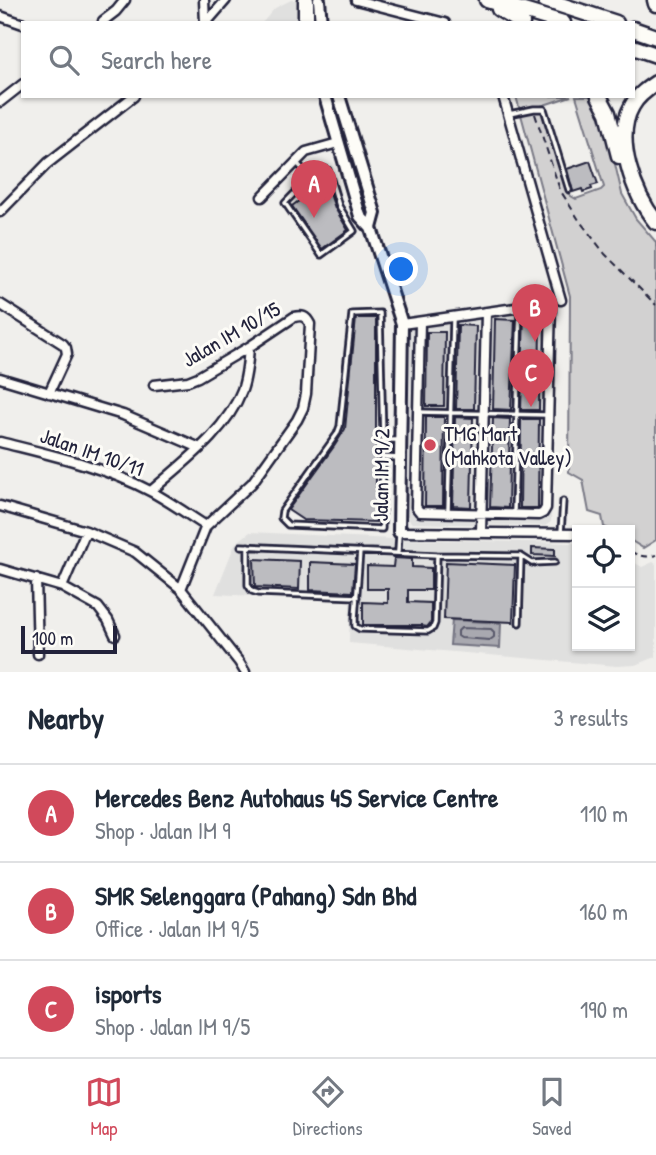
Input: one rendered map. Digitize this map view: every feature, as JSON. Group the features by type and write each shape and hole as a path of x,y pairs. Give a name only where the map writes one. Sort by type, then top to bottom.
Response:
{"highway":[{"path":"306,0 306,21"},
{"path":"486,0 519,21"},
{"path":"486,0 556,21"},
{"path":"545,0 610,21"},
{"path":"635,30 656,37"},
{"path":"635,48 656,55"},
{"path":"656,83 633,104 625,126 629,168 640,199 656,222"},
{"path":"601,98 630,193 656,232"}],"street":[{"path":"103,21 125,0"},
{"path":"204,0 206,21"},
{"path":"208,21 226,0"},
{"path":"319,0 321,21"},
{"path":"356,0 437,21"},
{"path":"0,16 21,23"},
{"path":"0,102 21,86"},
{"path":"0,212 48,163 131,98"},
{"path":"326,98 360,216 371,228"},
{"path":"340,98 375,213 371,228"},
{"path":"504,98 561,300"},
{"path":"262,197 306,152 338,142"},
{"path":"353,194 362,189 369,195 369,205 363,208 357,206"},
{"name":"Jalan IM 9/2","path":"371,228 402,324 399,532 572,534"},
{"path":"402,324 551,303 546,508 543,513 420,512 416,507 420,322"},
{"path":"0,304 66,348 67,354 49,393"},
{"path":"481,533 486,312"},
{"name":"Jalan IM 10/15","path":"154,385 188,381 249,347 294,317 303,316 310,324 303,408 258,476 206,526 181,589"},
{"path":"151,491 200,448 235,406 247,373 249,347"},
{"path":"0,378 122,415 200,448"},
{"name":"Jalan IM 10/11","path":"0,442 86,464 151,491 206,526"},
{"path":"0,506 86,531 135,552 181,589 246,672"},
{"path":"62,587 86,531"},
{"path":"0,569 62,587 98,607 115,635"},
{"path":"36,579 37,654"}],"lane":[{"path":"508,114 544,109 569,190"},
{"path":"296,162 310,177"},
{"path":"318,169 328,170 339,206 354,231 321,254 285,203 310,177 318,169"},
{"path":"514,514 520,307"},
{"path":"380,313 383,440 382,529 288,525 281,519 282,510 340,426 352,314 380,313"},
{"path":"448,513 453,316"},
{"path":"418,412 548,415"},
{"path":"383,440 401,440"},
{"path":"383,457 400,458"},
{"path":"561,535 563,501"},
{"path":"398,552 399,532"},
{"path":"241,546 521,556 532,563 555,562"},
{"path":"248,546 248,586 252,591 356,597"},
{"path":"360,551 355,618 357,628 428,631 433,628 437,555"},
{"path":"519,623 521,556"}],"path":[{"path":"534,109 560,190 606,254 656,305"},
{"path":"635,554 656,555"}],"shaded area":[{"path":"291,0 299,0 301,21 264,21 275,8"},
{"path":"517,98 565,98 541,106 566,189 576,199 604,187 577,98 594,98 607,130 622,194 636,219 656,242 656,540 643,548 635,543 635,525 604,525 602,516 589,512 583,480 569,472 570,296"},
{"path":"552,298 555,306 551,522 545,526 412,523 408,519 410,324"},
{"path":"250,532 393,539 572,543 572,651 635,651 635,563 642,567 653,562 656,564 656,657 635,665 617,666 349,643 350,601 215,594 235,544"}],"water":[{"path":"452,620 501,623 500,648 450,645"}],"building":[{"path":"590,161 598,184 583,192 582,189 573,192 567,169"},
{"path":"323,174 335,208 348,230 322,249 292,206"},
{"path":"524,314 540,315 539,410 521,410"},
{"path":"356,318 376,318 376,522 303,520 288,510 345,429"},
{"path":"495,319 515,320 511,410 493,409"},
{"path":"458,325 476,326 474,409 456,409"},
{"path":"427,332 445,332 444,406 426,406"},
{"path":"426,417 444,417 443,506 425,506"},
{"path":"455,417 473,418 471,507 453,506"},
{"path":"493,418 510,419 508,508 490,507"},
{"path":"521,419 539,419 538,508 520,508"},
{"path":"532,548 555,549 555,556 532,555"},
{"path":"394,558 412,559 412,567 431,568 431,590 408,590 408,602 431,603 431,622 427,627 363,625 363,602 388,603 388,589 367,589 367,566 393,567"},
{"path":"254,559 300,561 299,589 255,587"},
{"path":"310,562 355,564 353,592 310,590"},
{"path":"446,562 515,565 513,622 444,619"}],"place":[{"name":"Mercedes Benz Autohaus 4S Service Centre","path":"314,218"},
{"name":"SMR Selenggara (Pahang) Sdn Bhd","path":"535,342"},
{"name":"isports","path":"531,407"},
{"name":"TMG Mart (Mahkota Valley)","path":"430,445"}]}
